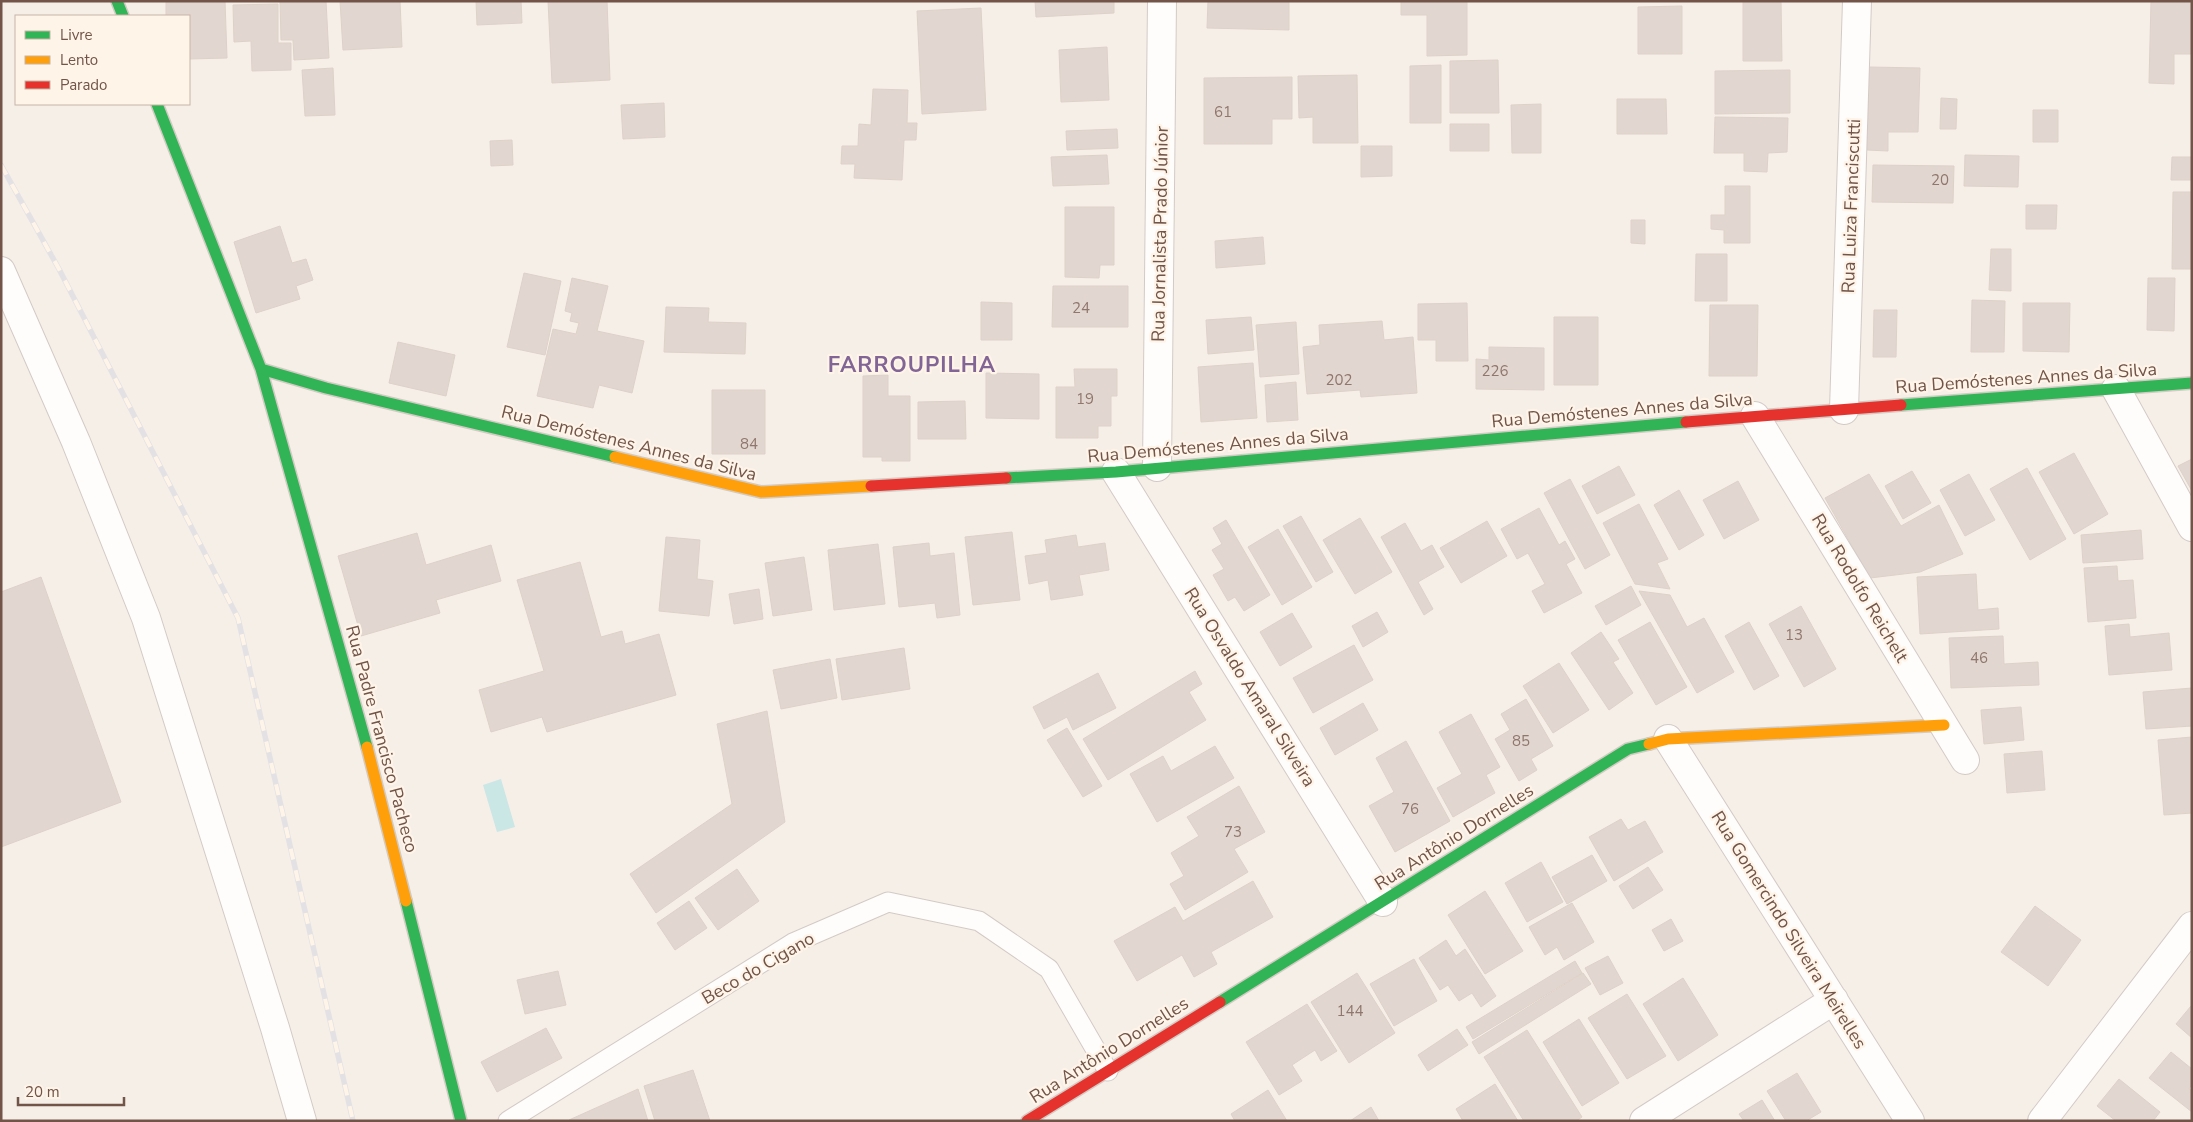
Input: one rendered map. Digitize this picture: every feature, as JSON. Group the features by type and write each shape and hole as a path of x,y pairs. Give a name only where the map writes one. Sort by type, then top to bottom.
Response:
{"street":[{"path":"117,1 123,15"},
{"name":"Rua Jornalista Prado Júnior","path":"1157,467 1162,1"},
{"name":"Rua Luiza Franciscutti","path":"1844,410 1857,1"},
{"name":"Rua Padre Francisco Pacheco","path":"157,105 261,370 359,713 461,1121"},
{"path":"1,271 76,442 146,618 276,1028 302,1121"},
{"name":"Rua Demóstenes Annes da Silva","path":"261,370 326,388 761,492 1116,472 1755,416 2192,383"},
{"path":"2116,389 2192,527"},
{"name":"Rua Rodolfo Reichelt","path":"1755,416 1965,760"},
{"name":"Rua Osvaldo Amaral Silveira","path":"1116,472 1384,902"},
{"name":"Rua Antônio Dornelles","path":"1027,1121 1384,902 1628,749 1668,739 1944,725"},
{"name":"Rua Gomercindo Silveira Meirelles","path":"1668,739 1910,1121"},
{"path":"2042,1121 2192,926"},
{"path":"1644,1121 1834,1000"}],"lane":[{"name":"Beco do Cigano","path":"508,1121 793,943 888,902 979,921 1049,969 1108,1071"}],"water":[{"path":"501,779 515,827 497,832 483,785"}],"building":[{"path":"166,1 225,1 227,58 190,59 190,15 166,15"},
{"path":"280,1 326,1 329,58 294,60 293,40 281,40"},
{"path":"340,1 400,1 402,47 343,50"},
{"path":"476,1 521,1 522,23 477,25"},
{"path":"548,1 607,1 610,80 552,83"},
{"path":"1035,1 1114,1 1114,13 1036,17"},
{"path":"1208,1 1289,1 1289,30 1207,28"},
{"path":"1401,1 1467,1 1467,55 1427,56 1427,15 1401,15"},
{"path":"1743,1 1781,1 1782,61 1743,61"},
{"path":"2151,1 2192,1 2192,54 2174,54 2174,84 2149,83"},
{"path":"278,4 278,43 291,43 291,70 252,71 251,41 234,42 233,5"},
{"path":"1682,6 1682,54 1638,54 1638,7"},
{"path":"981,8 986,110 922,114 917,11"},
{"path":"1107,47 1109,100 1061,102 1059,50"},
{"path":"1498,60 1499,113 1450,113 1450,61"},
{"path":"1441,65 1441,123 1410,123 1410,66"},
{"path":"1869,67 1920,68 1918,132 1888,132 1888,151 1867,150"},
{"path":"333,68 335,115 305,116 302,70"},
{"path":"1790,70 1790,113 1715,114 1715,71"},
{"path":"1357,75 1358,143 1313,143 1313,117 1299,118 1298,76"},
{"path":"1292,77 1292,119 1272,119 1272,144 1204,144 1204,78"},
{"path":"873,89 908,90 907,123 917,123 916,140 904,140 902,180 854,178 855,164 841,164 842,146 858,146 859,124 871,125"},
{"path":"1941,98 1957,99 1956,129 1940,129"},
{"path":"1617,99 1666,99 1667,134 1617,134"},
{"path":"664,103 665,137 623,139 621,105"},
{"path":"1541,104 1541,153 1512,153 1511,105"},
{"path":"2033,110 2058,110 2058,142 2033,142"},
{"path":"1715,117 1788,118 1787,152 1768,153 1767,172 1744,171 1744,153 1714,153"},
{"path":"1450,124 1489,124 1489,151 1450,151"},
{"path":"1117,129 1118,148 1067,150 1066,131"},
{"path":"512,140 513,165 491,166 490,141"},
{"path":"1361,146 1392,146 1392,176 1361,177"},
{"path":"1107,155 1109,184 1053,186 1051,157"},
{"path":"1965,155 2019,156 2018,187 1964,186"},
{"path":"2172,157 2192,157 2191,180 2171,180"},
{"path":"1873,165 1954,166 1953,203 1872,202"},
{"path":"1725,186 1750,186 1750,243 1724,243 1724,230 1711,229 1711,215 1725,215"},
{"path":"2173,192 2192,192 2192,269 2172,269"},
{"path":"2026,205 2057,205 2056,229 2026,229"},
{"path":"1065,207 1114,207 1114,265 1100,265 1099,278 1065,277"},
{"path":"1631,220 1645,220 1645,244 1631,243"},
{"path":"280,226 292,263 306,259 313,280 296,286 300,299 256,313 234,242"},
{"path":"1263,237 1265,264 1216,268 1215,241"},
{"path":"1991,249 2011,249 2011,291 1989,290"},
{"path":"1696,254 1727,254 1727,301 1695,301"},
{"path":"524,273 561,281 545,355 507,347"},
{"path":"572,278 608,286 597,331 644,341 632,393 599,385 593,408 537,396 553,329 576,334 579,323 570,321 572,313 565,311"},
{"path":"2148,278 2175,278 2174,331 2147,330"},
{"path":"1053,286 1128,286 1128,327 1052,327"},
{"path":"1972,300 2005,301 2004,352 1971,352"},
{"path":"981,302 1012,303 1012,340 981,340"},
{"path":"1467,303 1468,361 1436,361 1436,340 1418,340 1418,304"},
{"path":"2023,303 2070,303 2069,352 2023,351"},
{"path":"1710,305 1758,305 1757,376 1709,376"},
{"path":"666,307 709,308 708,322 746,323 745,354 664,352"},
{"path":"1874,310 1897,310 1896,357 1873,357"},
{"path":"1251,317 1254,350 1208,354 1206,320"},
{"path":"1554,317 1598,317 1598,385 1554,385"},
{"path":"1382,321 1384,340 1413,337 1417,393 1361,397 1360,390 1307,394 1303,347 1320,345 1319,325"},
{"path":"1296,322 1299,374 1260,377 1256,325"},
{"path":"398,342 455,355 446,396 389,383"},
{"path":"1489,347 1544,348 1544,390 1476,389 1476,359 1489,360"},
{"path":"1253,363 1257,418 1201,422 1198,367"},
{"path":"1074,369 1117,369 1117,396 1111,396 1111,426 1098,426 1098,438 1056,438 1056,387 1075,387"},
{"path":"986,373 1039,374 1039,419 986,418"},
{"path":"888,375 888,396 910,396 910,461 882,461 882,457 863,457 863,376"},
{"path":"1296,382 1298,420 1267,422 1265,385"},
{"path":"712,390 765,390 765,454 712,454"},
{"path":"965,401 966,439 918,439 918,402"},
{"path":"2074,453 2108,514 2074,534 2039,472"},
{"path":"2192,459 2192,491 2178,466"},
{"path":"1619,466 1635,495 1597,514 1582,486"},
{"path":"2027,468 2066,539 2030,560 1990,489"},
{"path":"1912,471 1931,503 1903,519 1885,486"},
{"path":"1869,474 1901,526 1939,505 1963,554 1920,572 1870,578 1825,498"},
{"path":"1969,474 1995,520 1965,536 1940,490"},
{"path":"1570,479 1610,555 1585,569 1544,493"},
{"path":"1738,481 1759,520 1724,539 1703,500"},
{"path":"1679,490 1704,535 1679,550 1654,505"},
{"path":"1639,504 1668,559 1657,563 1670,589 1635,584 1603,523"},
{"path":"1539,508 1559,545 1565,541 1575,559 1566,564 1582,593 1544,613 1532,591 1545,584 1528,553 1517,559 1501,529"},
{"path":"1301,516 1333,572 1316,582 1283,526"},
{"path":"1360,518 1392,572 1355,594 1323,540"},
{"path":"1226,520 1270,595 1244,611 1235,597 1228,601 1213,575 1224,569 1212,550 1222,544 1213,528"},
{"path":"1487,521 1507,556 1461,583 1440,548"},
{"path":"1405,523 1421,551 1432,545 1444,567 1418,582 1433,609 1424,615 1381,537"},
{"path":"1278,529 1312,587 1282,605 1248,547"},
{"path":"2141,530 2143,559 2083,563 2081,535"},
{"path":"1012,532 1020,600 973,605 965,537"},
{"path":"417,533 426,565 491,545 501,581 436,600 440,613 361,636 338,556"},
{"path":"1076,535 1078,547 1105,543 1109,570 1079,575 1083,595 1051,600 1048,580 1029,584 1025,556 1047,553 1045,540"},
{"path":"666,537 700,540 697,579 713,581 709,616 659,611"},
{"path":"929,543 930,556 954,553 960,615 937,618 935,603 899,607 893,547"},
{"path":"878,544 885,604 834,610 828,550"},
{"path":"804,557 812,610 773,616 765,563"},
{"path":"580,562 601,637 622,631 625,644 659,634 676,695 547,732 542,717 491,732 479,690 544,671 517,580"},
{"path":"2117,566 2118,581 2133,580 2136,618 2088,622 2084,568"},
{"path":"1976,574 1978,610 1998,608 1999,629 1920,634 1917,577"},
{"path":"41,577 121,802 1,847 1,592"},
{"path":"1631,586 1641,605 1606,625 1595,606"},
{"path":"759,589 763,619 734,624 729,594"},
{"path":"1639,591 1670,595 1687,627 1704,618 1734,672 1697,693"},
{"path":"1801,606 1836,669 1804,687 1769,624"},
{"path":"1377,612 1388,632 1363,647 1352,626"},
{"path":"1292,613 1312,647 1280,666 1260,632"},
{"path":"1650,622 1687,687 1656,705 1618,640"},
{"path":"1749,622 1779,676 1754,690 1725,636"},
{"path":"2129,624 2130,637 2169,633 2172,670 2109,675 2105,626"},
{"path":"1601,632 1619,659 1613,662 1633,693 1609,710 1571,653"},
{"path":"2003,636 2004,664 2038,662 2039,685 1951,688 1949,638"},
{"path":"1354,645 1373,680 1313,713 1293,678"},
{"path":"904,648 910,689 842,700 836,659"},
{"path":"830,659 837,698 781,709 773,670"},
{"path":"1559,663 1589,710 1553,733 1523,686"},
{"path":"1195,671 1202,684 1189,692 1206,720 1108,780 1083,739"},
{"path":"1098,673 1116,708 1073,730 1067,717 1044,729 1033,707"},
{"path":"2192,688 2192,726 2146,729 2143,692"},
{"path":"1526,699 1553,746 1531,759 1537,770 1519,781 1495,739 1510,730 1501,714"},
{"path":"1363,703 1378,730 1335,755 1320,728"},
{"path":"2021,707 2024,740 1984,744 1981,710"},
{"path":"767,711 785,822 656,913 630,874 732,804 717,724"},
{"path":"1471,714 1500,767 1486,775 1495,793 1453,817 1437,788 1462,774 1439,732"},
{"path":"1067,728 1102,786 1083,797 1047,740"},
{"path":"2192,737 2192,813 2164,815 2158,740"},
{"path":"1406,741 1450,821 1395,852 1369,806 1394,792 1376,758"},
{"path":"1215,746 1234,778 1157,822 1130,774 1163,756 1171,771"},
{"path":"2042,751 2045,790 2007,793 2004,754"},
{"path":"1239,786 1265,832 1234,849 1248,872 1185,910 1170,884 1184,876 1171,853 1199,836 1187,817"},
{"path":"1621,819 1628,830 1645,821 1663,852 1614,881 1589,837"},
{"path":"1592,855 1607,881 1567,904 1552,877"},
{"path":"1541,862 1563,902 1527,922 1505,883"},
{"path":"1648,867 1663,890 1633,909 1619,886"},
{"path":"737,869 759,901 718,930 695,898"},
{"path":"1253,881 1273,917 1211,952 1217,964 1194,977 1182,955 1137,981 1114,941 1175,907 1183,921"},
{"path":"1485,891 1523,951 1485,974 1448,915"},
{"path":"689,901 707,928 675,950 657,923"},
{"path":"1572,903 1594,942 1564,960 1557,947 1545,955 1529,927"},
{"path":"2035,906 2081,940 2048,986 2001,952"},
{"path":"1671,919 1683,941 1664,951 1652,930"},
{"path":"1446,940 1456,956 1465,949 1496,996 1481,1007 1472,993 1459,1001 1448,985 1440,990 1419,958"},
{"path":"1608,956 1623,983 1600,995 1585,968"},
{"path":"1414,959 1437,1001 1394,1026 1370,984"},
{"path":"1575,961 1582,973 1473,1039 1466,1027"},
{"path":"558,971 566,1005 525,1014 517,980"},
{"path":"1357,973 1395,1033 1349,1063 1311,1002"},
{"path":"1583,973 1591,984 1479,1054 1472,1042"},
{"path":"1683,978 1718,1035 1678,1061 1643,1004"},
{"path":"1627,994 1666,1056 1627,1079 1588,1018"},
{"path":"1307,1004 1337,1051 1321,1061 1315,1050 1292,1065 1302,1081 1279,1095 1246,1042"},
{"path":"2192,1007 2192,1038 2176,1024"},
{"path":"1579,1019 1619,1083 1582,1106 1543,1042"},
{"path":"546,1028 562,1058 497,1092 481,1062"},
{"path":"1457,1029 1468,1045 1428,1071 1418,1055"},
{"path":"1527,1030 1582,1117 1576,1121 1524,1121 1484,1057"},
{"path":"2171,1052 2192,1069 2192,1084 2189,1089 2192,1091 2192,1112 2149,1078"},
{"path":"693,1070 710,1121 655,1121 644,1086"},
{"path":"1797,1073 1821,1112 1806,1121 1786,1121 1767,1091"},
{"path":"2119,1079 2160,1112 2153,1121 2116,1121 2097,1106"},
{"path":"1495,1084 1518,1121 1463,1121 1456,1109"},
{"path":"638,1089 648,1121 569,1121 569,1120"},
{"path":"1268,1090 1287,1121 1235,1121 1231,1114"},
{"path":"1762,1100 1775,1121 1744,1121 1739,1114"},
{"path":"1371,1107 1379,1121 1350,1121"}],"railway":[{"path":"1,165 59,269 238,618 353,1121"}],"traffic: fast":[{"path":"117,1 123,15"},
{"path":"157,105 261,369 367,747"},
{"path":"261,369 326,388 615,457"},
{"path":"1901,405 2192,383"},
{"path":"1006,478 1116,472 1686,422"},
{"path":"1220,1002 1628,749 1649,744"},
{"path":"406,901 461,1121"}],"traffic: slow":[{"path":"615,457 761,492 871,486"},
{"path":"1649,744 1668,739 1944,725"},
{"path":"367,747 406,901"}],"traffic: jam":[{"path":"1686,422 1901,405"},
{"path":"871,486 1006,478"},
{"path":"1027,1121 1220,1002"}],"district":[{"name":"FARROUPILHA","path":"912,364"}]}
